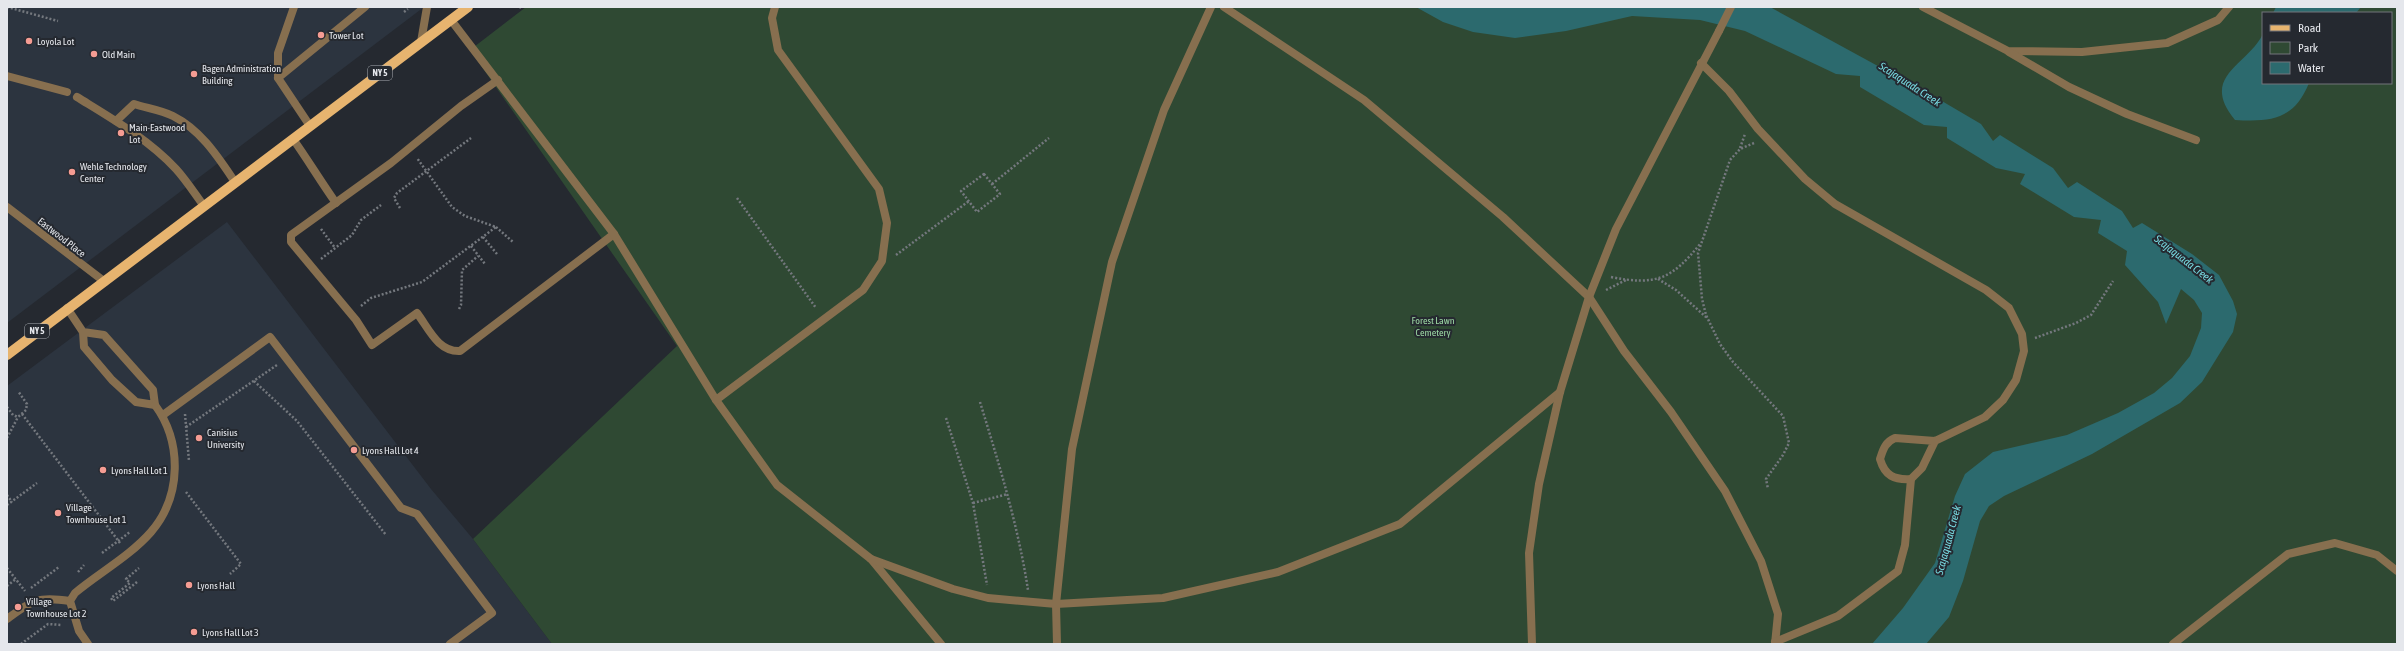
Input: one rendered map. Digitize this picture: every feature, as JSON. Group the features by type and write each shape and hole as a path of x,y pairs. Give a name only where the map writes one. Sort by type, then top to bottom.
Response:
{"main road":[{"name":"NY 5","path":"7,355 67,308 105,282 235,182 468,7"}],"street":[{"path":"294,7 278,53 278,78 310,126"},
{"path":"278,78 365,7"},
{"path":"421,42 427,7"},
{"path":"716,400 863,290 882,260 887,222 879,189 778,50 772,18 774,7"},
{"path":"1057,644 1056,604 1072,449 1112,262 1164,110 1211,7"},
{"path":"1224,7 1364,100 1504,217 1589,298 1624,351 1671,412 1725,491 1761,560 1778,614 1775,643 1838,616 1898,571 1905,545 1911,479 1922,468 1935,440"},
{"path":"1532,644 1529,552 1539,484 1560,392 1589,298 1616,229 1731,7"},
{"path":"1923,7 2008,51 2069,87 2127,114 2196,140"},
{"path":"2008,51 2082,52 2168,43 2218,20 2229,7"},
{"path":"451,20 614,234 716,400 777,485 871,559 941,644"},
{"path":"1701,63 1729,91 1769,140 1806,180 1835,204 1986,290 2008,308 2022,334 2024,351 2016,380 2003,400 1984,417 1935,440 1895,438 1887,442 1880,459 1883,469 1890,477 1896,479 1911,479"},
{"path":"7,76 67,92"},
{"path":"498,80 462,106 391,163 291,235 291,242 351,314 372,346 417,314 442,348 460,351 614,234"},
{"path":"77,97 116,121 176,170 204,206"},
{"path":"116,121 134,104 172,115 189,126 208,144 235,182"},
{"path":"293,139 313,167 326,190 336,202"},
{"name":"Eastwood Place","path":"7,207 105,282"},
{"path":"67,308 83,332 84,347 112,380 136,402 155,405"},
{"path":"83,332 104,335 153,390 155,405 163,415 174,446 175,468 172,491 163,514 151,532 128,553 75,593 70,601 79,631 88,644"},
{"path":"163,415 270,337 401,508 417,514 492,613 450,644"},
{"path":"871,559 953,589 988,598 1056,604 1163,598 1278,572 1400,524 1560,392"},
{"path":"2173,644 2288,554 2335,543 2377,555 2397,571"},
{"path":"7,619 33,600 48,598 70,601"}],"path":[{"path":"7,7 58,21"},
{"path":"21,11 22,7"},
{"path":"404,12 408,9"},
{"path":"400,208 393,198 397,193 471,138"},
{"path":"992,184 1048,138"},
{"path":"1768,489 1766,479 1783,455 1789,443 1783,416 1733,362 1720,344 1709,321 1702,299 1698,253 1730,160 1740,149 1769,140"},
{"path":"416,156 452,207 465,216 496,227 513,242"},
{"path":"984,174 992,184 1000,194 977,212 961,191 984,174"},
{"path":"737,198 824,319"},
{"path":"882,260 898,254 969,201"},
{"path":"320,227 334,248 352,235 361,220 381,205"},
{"path":"371,298 422,282 496,227"},
{"path":"483,237 497,254"},
{"path":"1598,273 1636,281 1657,279 1671,275 1702,242"},
{"path":"471,246 484,264"},
{"path":"459,310 462,306 462,270 478,256"},
{"path":"1657,279 1694,305 1709,321"},
{"path":"2023,342 2076,324 2091,315 2113,280"},
{"path":"186,427 266,374"},
{"path":"254,381 297,421 386,535"},
{"path":"7,438 18,416 22,414 27,404 18,391"},
{"path":"980,402 1008,494 1023,553 1030,602"},
{"path":"7,407 13,415 18,416"},
{"path":"22,414 119,541"},
{"path":"946,418 973,503 987,579 988,598"},
{"path":"7,505 37,483"},
{"path":"186,492 241,564 230,574"},
{"path":"973,503 1008,494"},
{"path":"7,495 12,502"},
{"path":"102,553 134,529"},
{"path":"7,568 26,592 59,566"},
{"path":"137,582 113,601 111,598 130,583 126,579 139,568"},
{"path":"7,586 16,579"},
{"path":"21,644 48,624 62,625"}],"shaded area":[{"path":"7,7 424,7 7,323"},
{"name":"Canisius University","path":"227,222 431,489 473,539 552,644 7,644 7,386"}],"green space":[{"name":"Forest Lawn Cemetery","path":"526,7 2397,7 2397,644 552,644 473,539 677,346 470,50"}],"water":[{"name":"Scajaquada Creek","path":"1416,7 1770,7 1898,77 1912,93 1918,87 1981,124 1993,141 2000,135 2053,168 2068,188 2077,182 2122,211 2133,228 2142,223 2192,254 2219,275 2233,301 2237,314 2233,332 2202,382 2180,403 2092,454 2004,496 1989,506 1980,521 1963,581 1949,617 1926,644 1872,644 1903,608 1935,563 1955,496 1965,474 1993,452 2067,435 2118,413 2154,393 2172,378 2190,356 2201,328 2202,313 2194,300 2181,289 2166,324 2158,302 2125,265 2127,251 2098,233 2101,220 2074,217 2020,184 2025,174 1996,168 1947,138 1947,127 1924,125 1860,87 1860,76 1836,74 1745,31 1700,20 1632,16 1566,31 1515,38 1473,32 1443,22"},
{"path":"2276,7 2361,7 2357,12 2274,12"},
{"path":"2262,36 2262,84 2308,84 2296,105 2280,116 2260,120 2235,120 2225,105 2222,92 2224,82 2230,72 2256,45"}],"place":[{"name":"Tower Lot","path":"321,35"},
{"name":"Loyola Lot","path":"29,41"},
{"name":"Old Main","path":"94,54"},
{"name":"Bagen Administration Building","path":"194,74"},
{"name":"Main-Eastwood Lot","path":"121,133"},
{"name":"Wehle Technology Center","path":"72,172"},
{"name":"Canisius University","path":"199,438"},
{"name":"Lyons Hall Lot 4","path":"354,450"},
{"name":"Lyons Hall Lot 1","path":"103,470"},
{"name":"Village Townhouse Lot 1","path":"58,513"},
{"name":"Lyons Hall","path":"189,585"},
{"name":"Village Townhouse Lot 2","path":"18,607"},
{"name":"Lyons Hall Lot 3","path":"194,632"}]}
